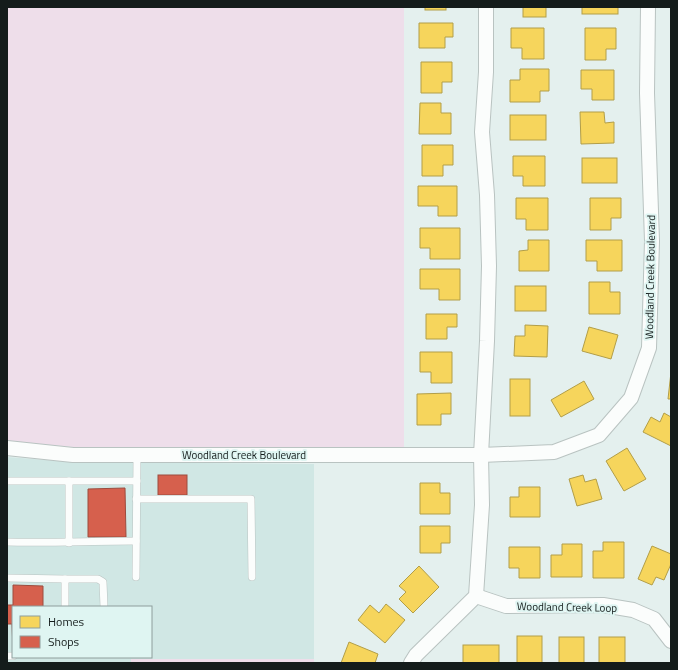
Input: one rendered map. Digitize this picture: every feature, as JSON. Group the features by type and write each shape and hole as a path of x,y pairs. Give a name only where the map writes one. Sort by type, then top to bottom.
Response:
{"street":[{"path":"411,663 416,655 476,596 482,506 481,455 489,266 487,195 482,132 486,72 486,7"},
{"name":"Woodland Creek Boulevard","path":"7,448 73,455 481,455 554,452 599,435 631,398 649,348 652,241 647,93 648,7"},
{"name":"Woodland Creek Loop","path":"476,596 506,606 603,606 633,610 654,619 671,641"}],"lane":[{"path":"136,577 137,455"},
{"path":"7,481 137,481"},
{"path":"69,481 70,543"},
{"path":"136,499 252,499 252,577"},
{"path":"7,542 70,543 85,541 136,541"},
{"path":"7,578 98,579 103,582 104,606"},
{"path":"65,579 65,606"}],"shaded area":[{"path":"7,7 404,7 404,447 73,447 7,441"},
{"path":"7,457 72,462 314,464 314,659 131,659 131,663 7,663"},
{"path":"131,659 314,659 314,663 131,663"}],"building: Homes":[{"path":"425,7 446,7 446,10 425,10"},
{"path":"523,7 546,7 546,17 523,17"},
{"path":"582,7 618,7 618,14 582,14"},
{"path":"419,23 453,23 453,37 445,37 445,48 419,48"},
{"path":"511,28 544,28 544,59 522,59 522,48 511,48"},
{"path":"585,28 616,28 616,49 606,49 606,60 585,60"},
{"path":"421,62 452,62 452,82 442,82 442,93 421,93"},
{"path":"520,69 549,69 549,91 540,91 540,102 510,102 510,80 520,80"},
{"path":"581,70 614,70 614,100 592,100 592,89 581,89"},
{"path":"420,103 441,103 441,113 451,113 451,134 419,134"},
{"path":"580,112 604,112 605,123 614,122 614,143 581,144"},
{"path":"510,115 546,115 546,140 510,140"},
{"path":"422,145 453,145 453,165 443,165 443,176 422,176"},
{"path":"513,156 545,156 545,186 523,186 523,176 513,176"},
{"path":"582,158 617,158 617,183 582,183"},
{"path":"418,186 457,186 457,216 438,216 438,206 418,206"},
{"path":"516,198 548,198 548,230 526,230 526,219 516,219"},
{"path":"590,198 621,198 621,218 611,218 611,230 590,230"},
{"path":"420,228 460,228 460,259 430,259 430,248 420,248"},
{"path":"528,240 549,240 549,271 519,271 519,251 528,250"},
{"path":"586,240 622,240 622,271 597,271 597,261 586,261"},
{"path":"420,269 460,269 460,300 439,300 439,289 420,289"},
{"path":"589,282 610,282 610,292 620,292 620,314 589,314"},
{"path":"515,286 546,286 546,311 515,311"},
{"path":"426,314 457,314 457,327 447,327 447,339 426,339"},
{"path":"525,325 548,326 547,357 514,356 515,336 525,336"},
{"path":"589,327 618,335 611,359 582,351"},
{"path":"420,352 452,352 452,383 431,383 431,372 420,372"},
{"path":"671,372 671,399 668,399"},
{"path":"510,379 530,379 530,416 510,416"},
{"path":"584,381 594,399 561,417 551,400"},
{"path":"451,393 451,414 441,414 441,425 417,425 417,394"},
{"path":"664,413 671,417 671,446 643,432 651,417 660,422"},
{"path":"627,448 646,479 624,491 606,461"},
{"path":"583,475 585,482 596,479 602,499 577,506 569,479"},
{"path":"420,483 440,483 440,493 450,493 450,514 420,514"},
{"path":"519,487 540,487 540,517 510,517 510,497 519,497"},
{"path":"420,526 450,526 450,543 441,543 441,553 420,553"},
{"path":"603,542 624,542 624,578 593,578 593,551 603,551"},
{"path":"562,544 582,544 582,577 551,577 551,555 562,555"},
{"path":"652,546 671,554 671,564 664,580 656,577 652,585 638,579"},
{"path":"509,547 540,547 540,578 519,578 519,568 509,568"},
{"path":"419,566 439,587 413,613 399,599 406,592 399,586"},
{"path":"386,604 405,620 385,643 358,620 370,605 379,613"},
{"path":"517,636 542,636 542,663 517,663"},
{"path":"559,637 584,637 584,663 559,663"},
{"path":"599,637 625,637 625,663 599,663"},
{"path":"349,642 378,654 375,663 341,663"},
{"path":"463,645 499,645 499,663 463,663"}],"building: Shops":[{"path":"158,475 187,475 187,495 158,495"},
{"path":"125,488 126,537 88,537 88,489"},
{"path":"13,585 43,586 43,606 12,606 12,624 7,624 7,605 13,605"}]}
